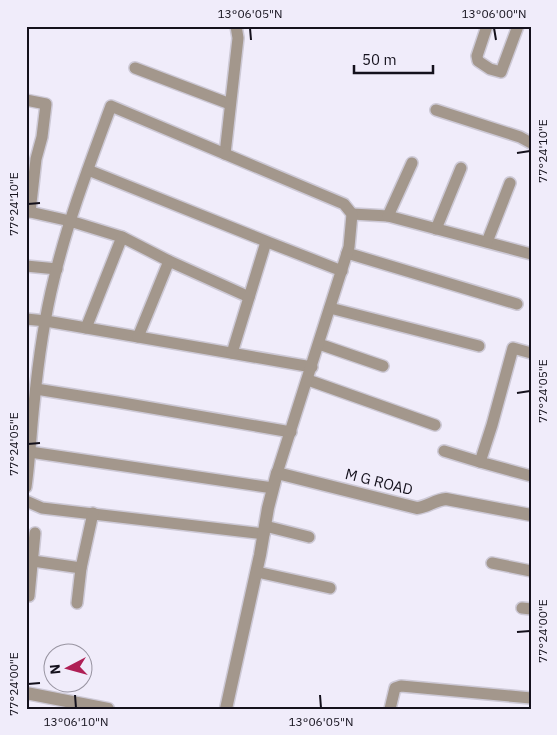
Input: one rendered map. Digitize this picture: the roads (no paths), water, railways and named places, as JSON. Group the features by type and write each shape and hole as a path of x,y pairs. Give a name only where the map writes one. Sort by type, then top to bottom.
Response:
{"street":[{"path":"225,154 238,38 236,26"},
{"path":"487,26 477,56 478,61 490,69 500,72 518,26"},
{"path":"135,68 230,104"},
{"path":"26,100 46,104 42,137 31,159 28,212 70,221 122,237 169,262 249,297"},
{"path":"26,487 36,389 56,269 70,221 111,106 344,204 352,214 348,253 277,473 226,709"},
{"path":"436,110 520,137 531,143"},
{"path":"388,216 412,163"},
{"path":"436,229 462,168"},
{"path":"88,170 342,271"},
{"path":"487,242 510,184"},
{"path":"352,214 388,216 531,254"},
{"path":"86,328 122,237"},
{"path":"232,353 266,242"},
{"path":"348,253 517,304"},
{"path":"138,337 169,262"},
{"path":"26,266 56,269"},
{"path":"330,308 479,346"},
{"path":"26,319 312,367"},
{"path":"319,344 383,366"},
{"path":"480,462 513,348 531,353"},
{"path":"308,380 436,425"},
{"path":"36,389 290,432"},
{"path":"30,452 273,488"},
{"path":"444,452 531,476"},
{"name":"M G ROAD","path":"277,473 416,508 446,499 530,511"},
{"path":"26,501 42,508 265,530 309,537"},
{"path":"77,603 81,568 93,513"},
{"path":"29,596 29,560 35,533"},
{"path":"29,560 81,568"},
{"path":"492,563 531,571"},
{"path":"257,572 330,588"},
{"path":"390,709 395,688 401,686 531,698"},
{"path":"26,693 108,709"}]}
